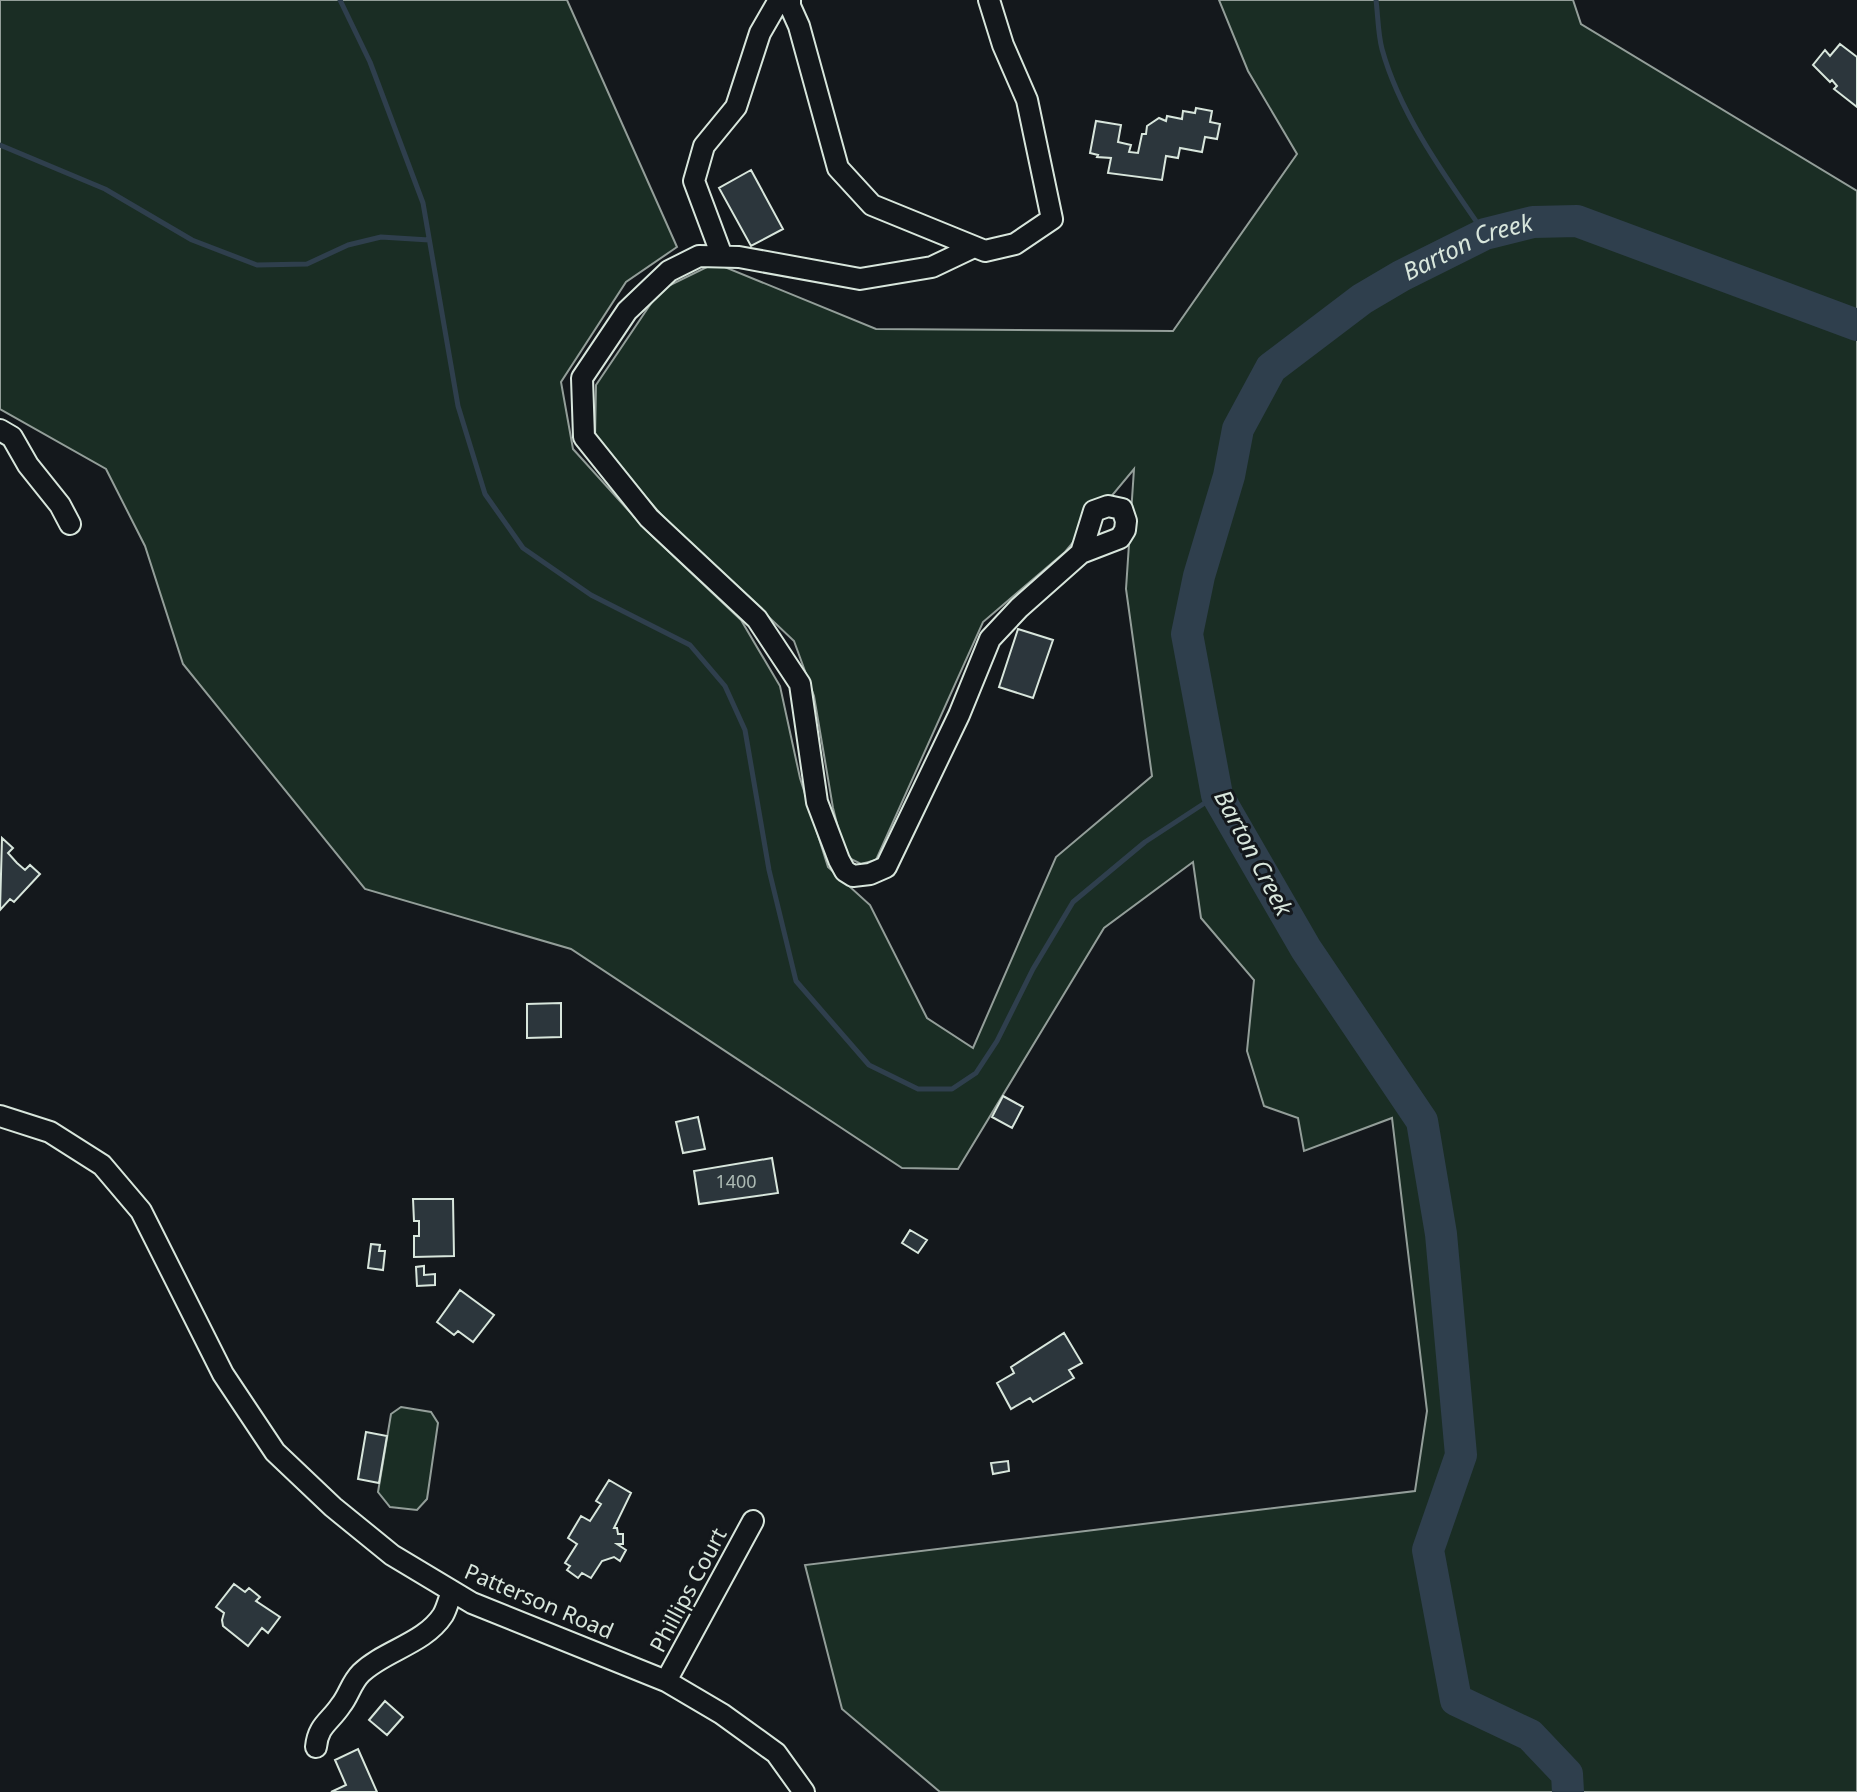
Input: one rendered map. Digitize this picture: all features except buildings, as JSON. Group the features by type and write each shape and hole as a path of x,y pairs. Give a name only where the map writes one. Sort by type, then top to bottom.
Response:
{"street":[{"path":"722,256 694,181 704,146 736,107 760,33 779,0"},
{"path":"790,0 838,168 872,205 985,251 1015,244 1052,219 1027,100 1003,45 989,0"},
{"path":"974,247 932,267 860,279 739,257 699,256 669,271 627,311 582,378 584,437 649,518 757,619 800,684 817,802 845,871 853,876 870,874 886,867 959,715 990,639 1019,608 1081,553"},
{"path":"0,430 12,437 70,524"},
{"name":"Patterson Road","path":"0,1116 50,1132 102,1165 141,1211 223,1374 275,1452 333,1507 380,1545 472,1603 666,1681 722,1714 776,1753 804,1792"},
{"name":"Phillips Court","path":"666,1681 753,1521"},
{"path":"316,1747 317,1732 343,1703 361,1673 422,1636 442,1615 452,1591"}],"green space":[{"path":"0,0 567,0 677,247 626,282 561,382 573,449 647,531 741,620 780,686 800,778 828,867 870,905 927,1018 973,1048 1056,857 1152,776 1126,589 1134,469 1065,552 983,622 876,860 861,864 845,856 833,808 814,696 794,641 665,519 595,439 596,385 660,290 715,263 876,329 1173,331 1297,154 1248,71 1219,0 1573,0 1581,24 1857,191 1857,1792 940,1792 842,1709 805,1565 1415,1491 1427,1411 1392,1118 1304,1151 1298,1118 1264,1106 1247,1051 1254,980 1201,918 1193,862 1104,928 958,1169 902,1168 571,949 365,889 183,664 145,546 106,469 0,409"},
{"path":"401,1407 431,1412 438,1423 427,1499 417,1510 390,1507 378,1492 391,1414"}],"waterway":[{"path":"340,0 370,62 423,203 458,406 485,494 523,548 591,595 690,645 725,686 745,730 769,870 796,981 869,1065 918,1089 952,1089 976,1073 997,1041 1033,969 1073,902 1145,842 1217,795"},
{"path":"1376,0 1382,49 1400,98 1426,146 1485,234"},
{"path":"0,145 105,189 192,240 257,265 307,264 348,245 381,237 429,240"},
{"name":"Barton Creek","path":"1568,1792 1567,1774 1530,1735 1456,1700 1428,1550 1461,1455 1441,1234 1422,1121 1306,949 1217,795 1187,634 1199,576 1229,476 1238,429 1271,368 1362,299 1485,234 1533,222 1577,221 1857,325"}]}
